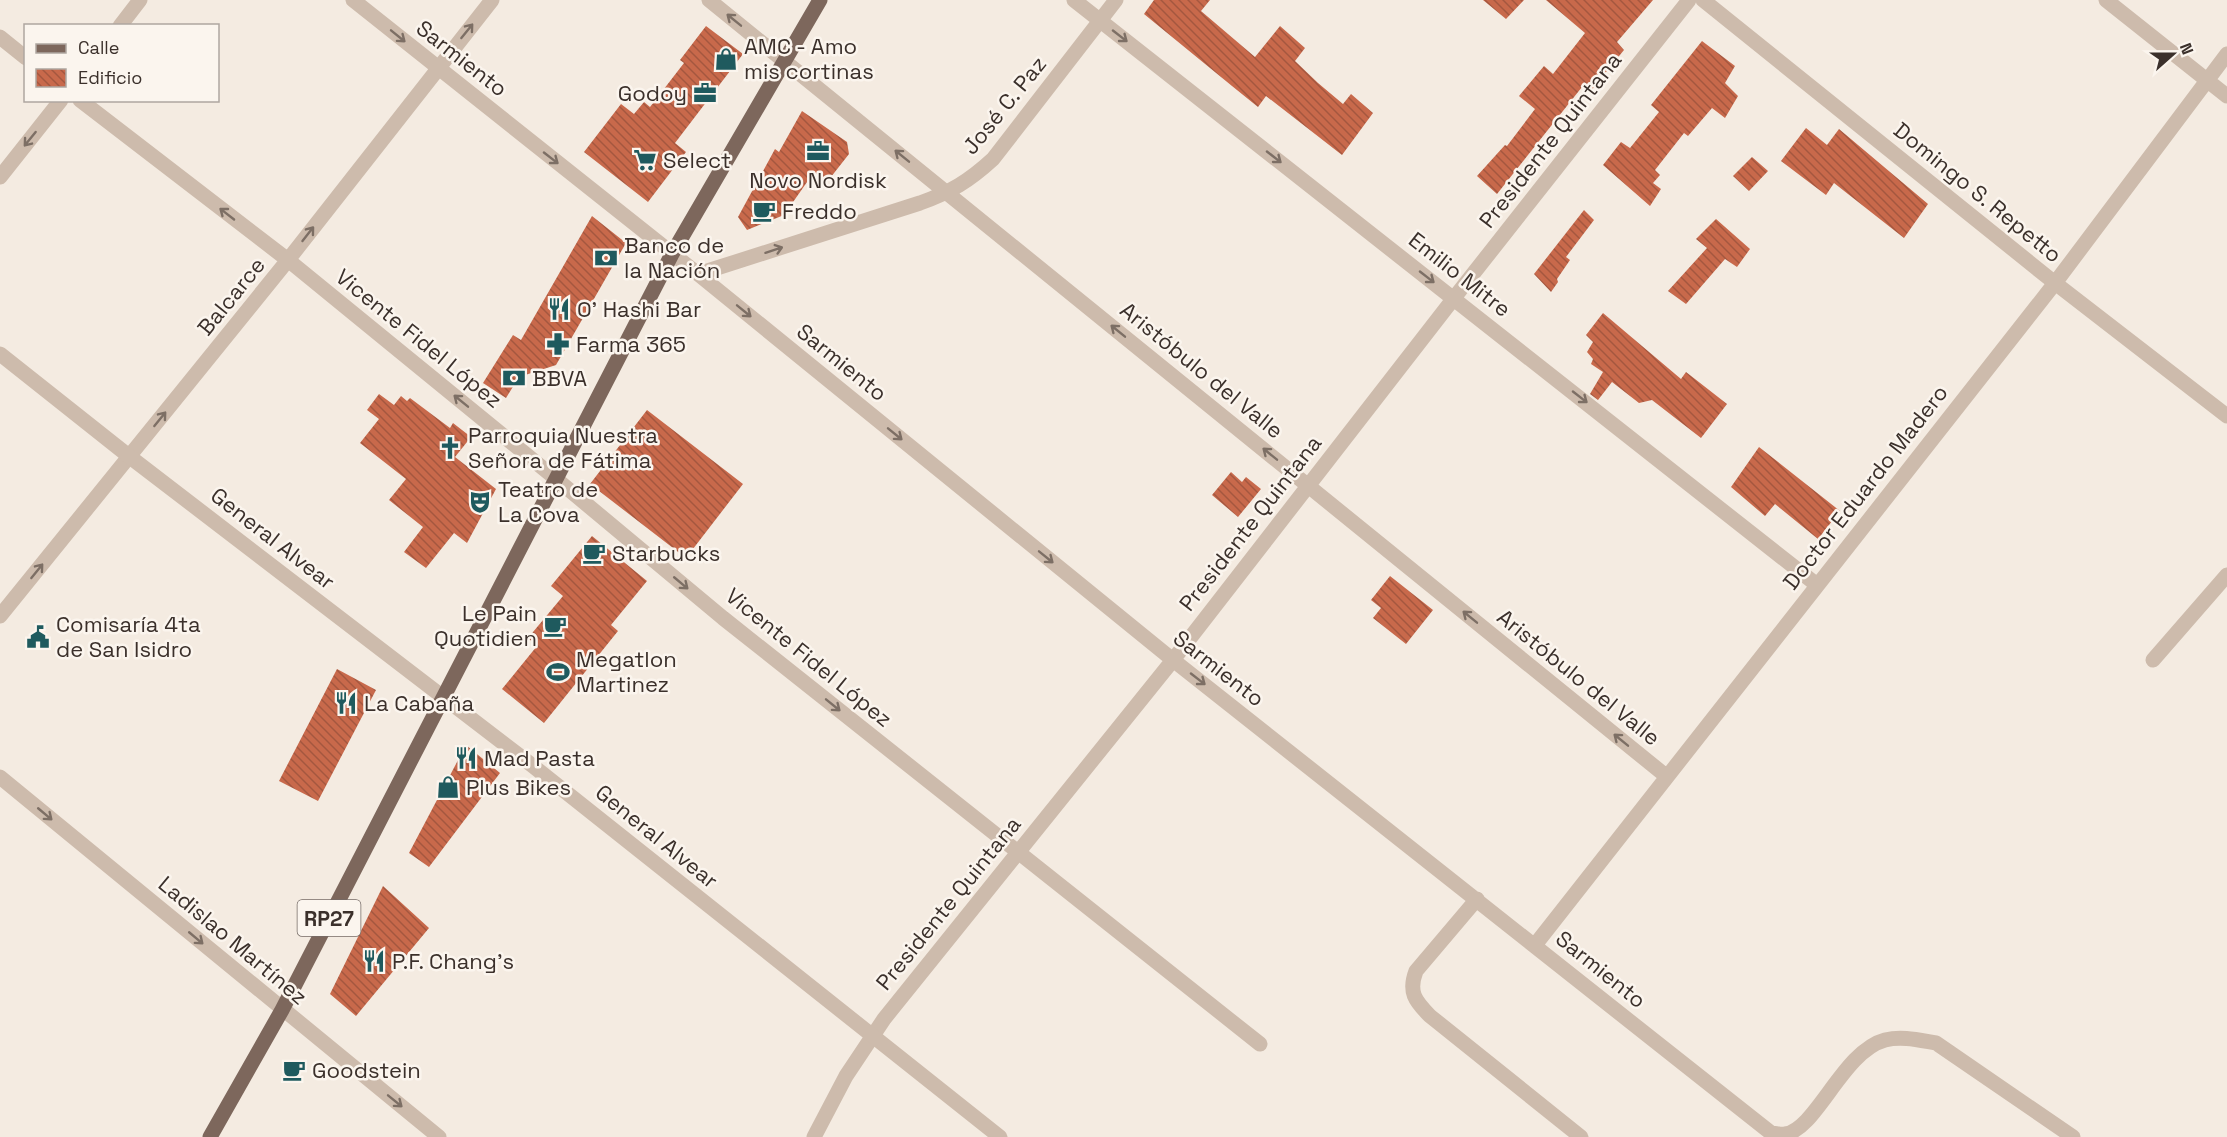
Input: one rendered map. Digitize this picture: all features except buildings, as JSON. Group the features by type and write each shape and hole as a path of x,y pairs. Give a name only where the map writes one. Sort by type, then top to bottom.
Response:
{"main road":[{"name":"RP27","path":"210,1137 282,1010 672,254 820,0"}],"street":[{"path":"122,24 140,0"},
{"name":"Sarmiento","path":"353,0 698,274 1173,660 1771,1133 1786,1134 1801,1127 1859,1054 1884,1041 1908,1038 1936,1043 2073,1137"},
{"name":"Balcarce","path":"0,616 288,260 492,0"},
{"name":"Aristóbulo del Valle","path":"709,0 1666,777"},
{"name":"Emilio Mitre","path":"1074,0 1817,585"},
{"name":"José C. Paz","path":"698,274 947,193 970,180 993,159 1116,0"},
{"name":"Presidente Quintana","path":"814,1137 846,1076 872,1036 1173,660 1689,0"},
{"name":"Domingo S. Repetto","path":"1703,0 2055,283 2227,416"},
{"path":"2106,0 2227,96"},
{"path":"0,38 24,56"},
{"name":"Doctor Eduardo Madero","path":"1535,945 2055,283 2227,54"},
{"path":"0,177 59,102"},
{"name":"Vicente Fidel López","path":"83,102 288,260 723,618 1260,1044"},
{"name":"General Alvear","path":"0,354 130,457 533,766 1000,1137"},
{"path":"2153,660 2227,575"},
{"name":"Ladislao Martínez","path":"0,777 439,1137"},
{"path":"1477,899 1416,971 1412,981 1413,992 1418,1004 1581,1137"}],"place":[{"name":"AMC - Amo mis cortinas","path":"726,59"},
{"name":"Godoy","path":"705,93"},
{"name":"Novo Nordisk","path":"818,151"},
{"name":"Select","path":"645,160"},
{"name":"Freddo","path":"764,211"},
{"name":"Banco de la Nación","path":"606,258"},
{"name":"O' Hashi Bar","path":"559,309"},
{"name":"Farma 365","path":"558,344"},
{"name":"BBVA","path":"514,378"},
{"name":"Parroquia Nuestra Señora de Fátima","path":"450,448"},
{"name":"Teatro de La Cova","path":"480,502"},
{"name":"Starbucks","path":"594,553"},
{"name":"Le Pain Quotidien","path":"555,626"},
{"name":"Comisaría 4ta de San Isidro","path":"38,637"},
{"name":"Megatlon Martinez","path":"558,672"},
{"name":"La Cabaña","path":"346,703"},
{"name":"Mad Pasta","path":"466,758"},
{"name":"Plus Bikes","path":"448,787"},
{"name":"P.F. Chang's","path":"374,961"},
{"name":"Goodstein","path":"294,1070"}]}
